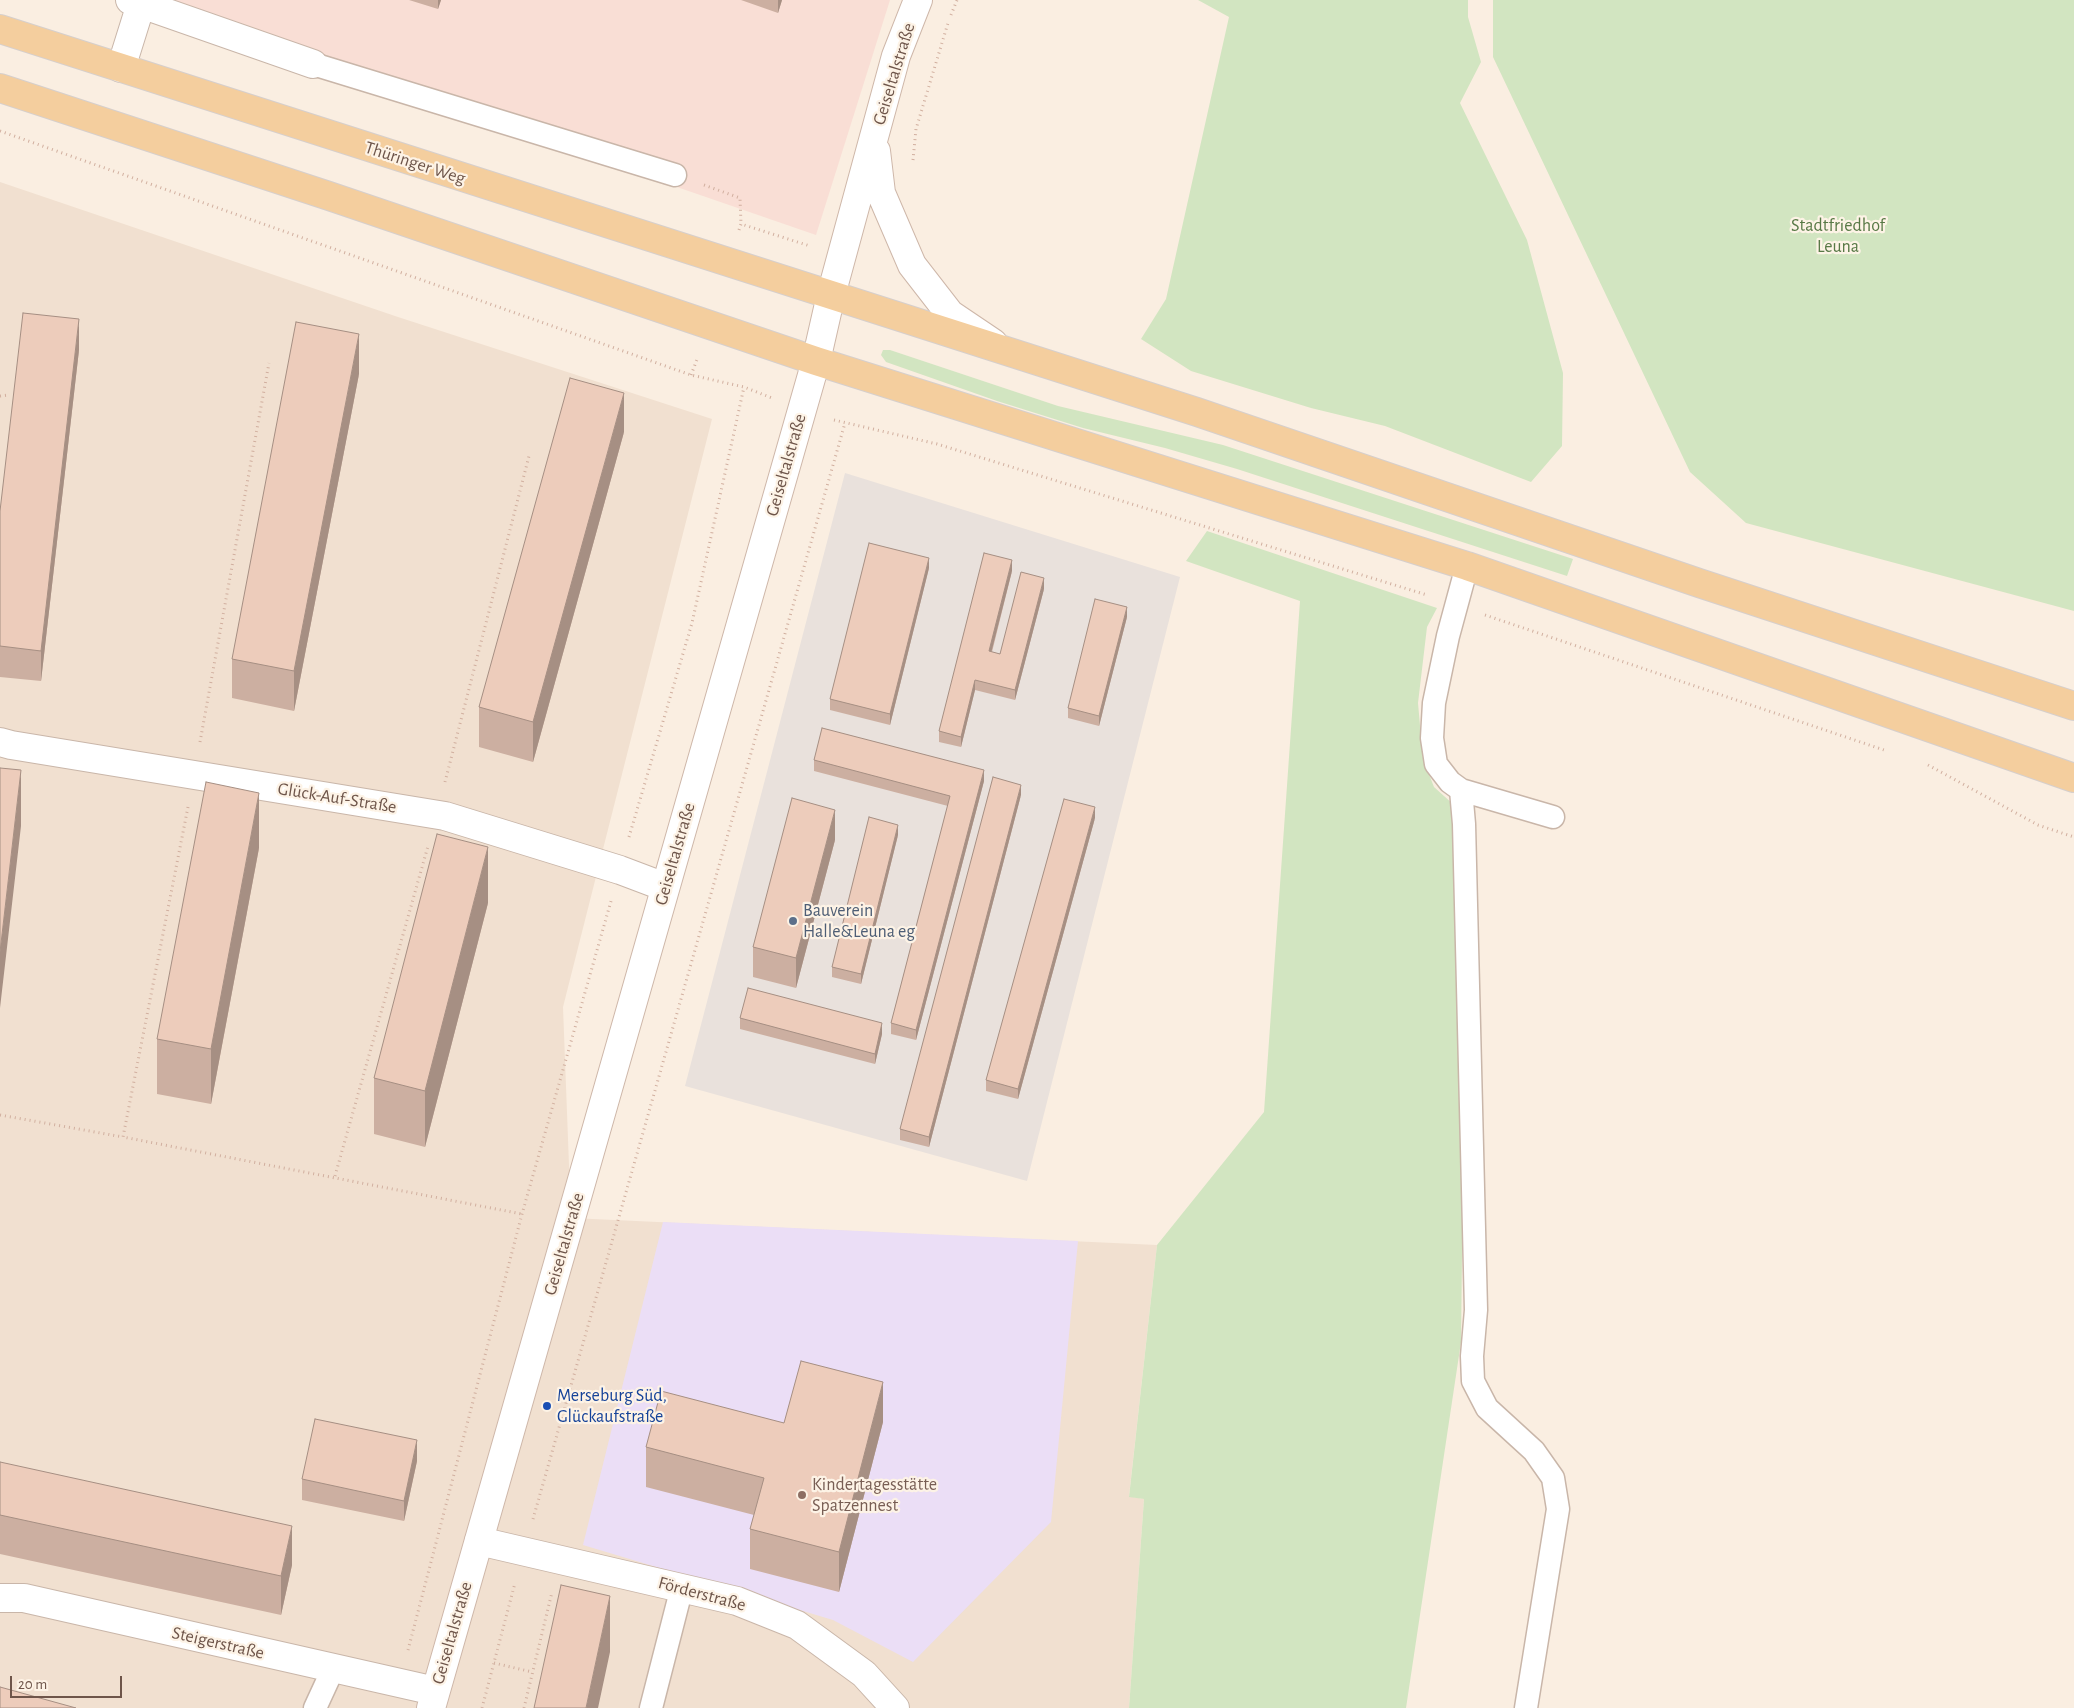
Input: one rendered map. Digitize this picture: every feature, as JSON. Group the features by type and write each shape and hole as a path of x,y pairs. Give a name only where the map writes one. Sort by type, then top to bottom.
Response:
{"main road":[{"name":"Thüringer Weg","path":"0,29 1215,418 1699,583 2074,706"},
{"path":"0,88 348,202 816,361 1467,566 2074,778"}],"street":[{"name":"Geiseltalstraße","path":"433,1699 480,1541 816,361 831,295 896,56 918,0"},
{"path":"121,68 137,1 314,64"},
{"path":"874,138 881,192 912,265 950,314 1007,352"},
{"name":"Glück-Auf-Straße","path":"0,742 445,816 620,870 665,887"},
{"name":"Förderstraße","path":"480,1541 737,1601 797,1625 864,1674 895,1708"},
{"name":"Steigerstraße","path":"0,1598 24,1598 333,1669 399,1682 433,1699"}],"lane":[{"path":"314,64 675,175"},
{"path":"1467,566 1434,703 1432,738 1436,764 1450,782 1461,790 1553,817"},
{"path":"1461,790 1464,824 1476,1300 1472,1356 1473,1380 1487,1408 1534,1451 1553,1478 1558,1509 1526,1708"},
{"path":"651,1708 682,1587"},
{"path":"316,1708 333,1669"}],"path":[{"path":"912,164 916,129 947,24 957,0"},
{"path":"0,131 691,375 744,387 845,423 937,444 1457,604 1892,753"},
{"path":"675,175 740,198 740,224"},
{"path":"123,1137 194,775 269,363"},
{"path":"399,1682 522,1214 692,623 744,387"},
{"path":"0,396 9,395"},
{"path":"482,1708 523,1551 845,423"},
{"path":"1920,763 2038,824 2074,837"},
{"path":"0,1115 522,1214"},
{"path":"524,1708 560,1560"},
{"path":"494,1663 532,1672"}],"shaded area":[{"path":"135,0 890,0 816,235"},
{"path":"0,182 398,317 712,419 563,1007 571,1218 1157,1245 1129,1496 1144,1499 1129,1708 0,1708"},
{"path":"845,473 1180,577 1027,1181 685,1086"},
{"path":"663,1222 1078,1241 1051,1522 913,1662 833,1620 583,1545"}],"green space":[{"path":"1198,0 1468,0 1468,17 1481,62 1460,103 1527,240 1563,373 1562,446 1531,482 1385,426 1311,408 1191,371 1141,339 1166,299 1229,17"},
{"name":"Stadtfriedhof Leuna","path":"1493,0 2074,0 2074,611 1746,523 1690,472 1493,57"},
{"path":"883,350 890,350 1058,406 1223,445 1573,559 1567,576 1237,469 1165,448 1083,428 997,401 886,362 881,355"},
{"path":"1207,531 1437,608 1427,627 1418,703 1423,759 1434,787 1454,805 1464,1082 1461,1342 1406,1708 1129,1708 1144,1499 1129,1497 1157,1245 1264,1112 1300,601 1186,561"}],"building":[{"path":"23,313 79,319 41,651 0,646 0,511"},
{"path":"296,322 359,334 294,671 232,659"},
{"path":"570,378 624,393 533,722 479,707"},
{"path":"869,543 929,558 890,714 830,699"},
{"path":"984,553 1012,560 989,651 1000,654 1021,572 1044,578 1015,690 975,680 961,737 939,731"},
{"path":"1095,599 1127,607 1099,716 1068,708"},
{"path":"822,728 984,770 916,1030 891,1023 950,796 814,760"},
{"path":"0,768 21,770 0,952"},
{"path":"993,777 1021,785 929,1137 900,1129"},
{"path":"206,782 259,793 211,1049 157,1039"},
{"path":"792,798 835,810 796,958 753,947"},
{"path":"1064,799 1095,807 1018,1089 986,1080"},
{"path":"869,817 898,825 861,974 832,967"},
{"path":"437,834 488,847 425,1091 374,1078"},
{"path":"748,988 882,1023 875,1054 740,1018"},
{"path":"801,1361 883,1382 839,1552 750,1529 764,1478 646,1447 661,1391 784,1423"},
{"path":"315,1419 417,1440 404,1501 302,1479"},
{"path":"0,1462 292,1526 281,1576 0,1515"},
{"path":"561,1585 610,1596 586,1708 534,1708"},
{"path":"0,1687 76,1708 0,1708"}],"place":[{"name":"Bauverein Halle&Leuna eg","path":"793,921"},
{"name":"Merseburg Süd, Glückaufstraße","path":"547,1406"},
{"name":"Kindertagesstätte Spatzennest","path":"802,1495"}]}
